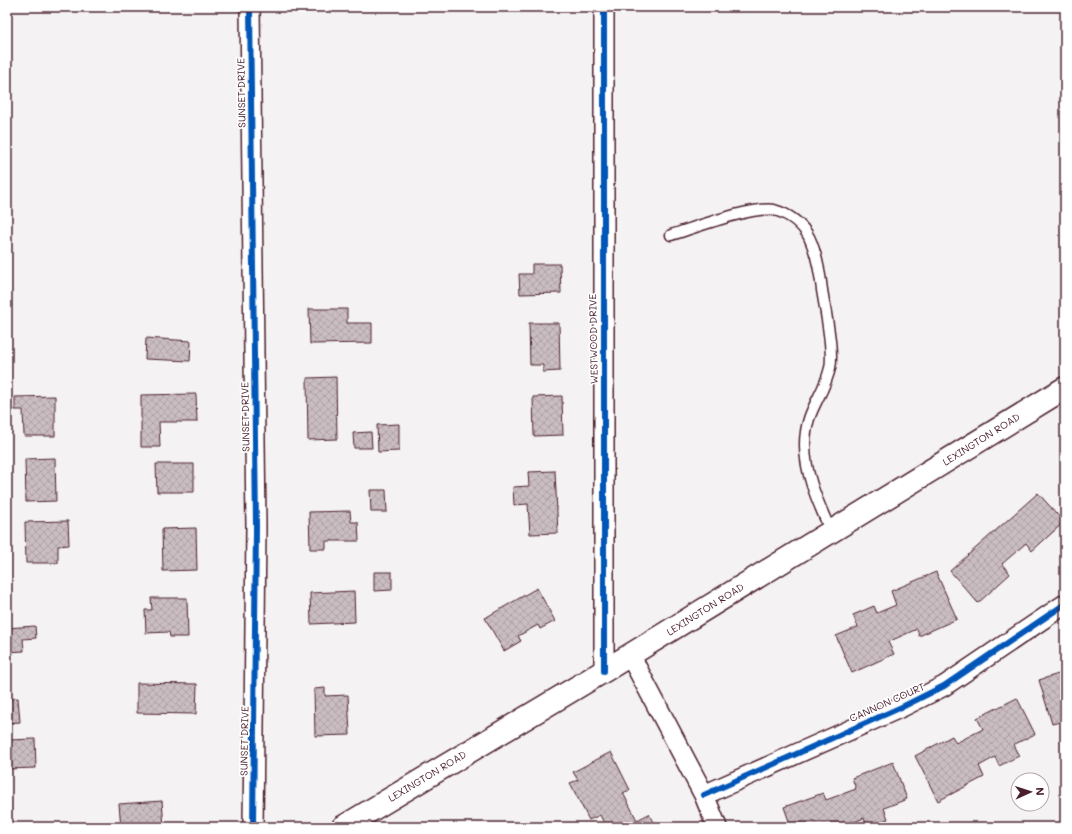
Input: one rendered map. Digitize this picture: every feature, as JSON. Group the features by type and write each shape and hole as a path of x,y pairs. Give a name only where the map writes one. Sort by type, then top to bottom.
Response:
{"main road":[{"name":"LEXINGTON ROAD","path":"343,827 604,672 1065,388"}],"street":[{"name":"SUNSET DRIVE","path":"250,7 256,527 253,827"},
{"name":"WESTWOOD DRIVE","path":"604,7 604,672"},
{"name":"CANNON COURT","path":"704,795 904,706 944,686 1065,604"},
{"path":"630,655 704,795 717,827"}],"lane":[{"path":"671,235 726,218 753,212 773,210 789,216 800,224 809,237 818,263 829,330 831,367 812,408 806,427 805,447 809,478 830,532"}],"building":[{"path":"532,264 560,264 561,293 520,294 519,274 532,274"},
{"path":"309,309 347,309 347,323 372,323 372,343 310,344"},
{"path":"529,323 559,323 560,371 543,372 543,365 530,365"},
{"path":"146,338 191,341 190,361 145,359"},
{"path":"336,377 337,439 308,440 307,378"},
{"path":"196,394 197,422 159,422 160,447 141,447 141,395"},
{"path":"55,396 55,436 24,436 23,410 15,410 15,397"},
{"path":"562,396 563,435 534,436 533,397"},
{"path":"399,424 399,451 378,452 377,425"},
{"path":"371,432 372,448 354,448 353,433"},
{"path":"55,458 56,501 26,502 25,459"},
{"path":"156,464 194,464 194,492 157,492"},
{"path":"555,471 558,533 530,534 528,504 514,505 513,487 529,486 528,472"},
{"path":"370,490 386,490 387,512 371,512"},
{"path":"1038,493 1064,522 1032,551 1026,543 1002,564 1010,574 978,603 950,571"},
{"path":"350,511 351,522 358,522 359,541 326,541 326,549 310,549 309,512"},
{"path":"68,521 69,545 58,546 58,563 26,563 25,522"},
{"path":"196,528 197,570 163,571 162,529"},
{"path":"374,572 392,572 392,590 374,591"},
{"path":"936,572 957,619 919,636 917,629 888,642 894,654 852,673 836,636 858,627 853,615 874,606 877,613 896,605 891,591"},
{"path":"537,588 555,621 540,629 538,625 518,636 521,641 504,651 485,618"},
{"path":"354,591 355,622 311,624 310,593"},
{"path":"151,598 187,598 188,637 170,637 169,632 146,633 145,610 152,610"},
{"path":"35,626 36,638 23,639 24,651 7,652 7,628"},
{"path":"1065,672 1065,721 1052,724 1039,680"},
{"path":"137,683 197,684 196,714 137,713"},
{"path":"325,688 325,696 348,695 350,735 315,736 314,689"},
{"path":"18,698 20,722 7,723 7,699"},
{"path":"1017,698 1035,734 1013,745 1019,756 999,766 995,757 979,766 984,777 938,801 915,756 952,736 956,743 983,729 977,718"},
{"path":"35,739 36,768 7,769 7,740"},
{"path":"611,752 630,790 623,793 637,820 649,814 656,827 606,827 600,815 589,820 570,783 578,780 573,772"},
{"path":"893,762 907,799 884,808 888,819 867,827 864,818 844,827 791,827 784,807 823,793 826,800 856,789 852,778"},
{"path":"162,801 164,827 121,827 119,804"}],"cycle path":[{"path":"250,7 256,527 253,827"},
{"path":"604,7 604,671"},
{"path":"704,795 904,706 944,686 1065,604"}]}
